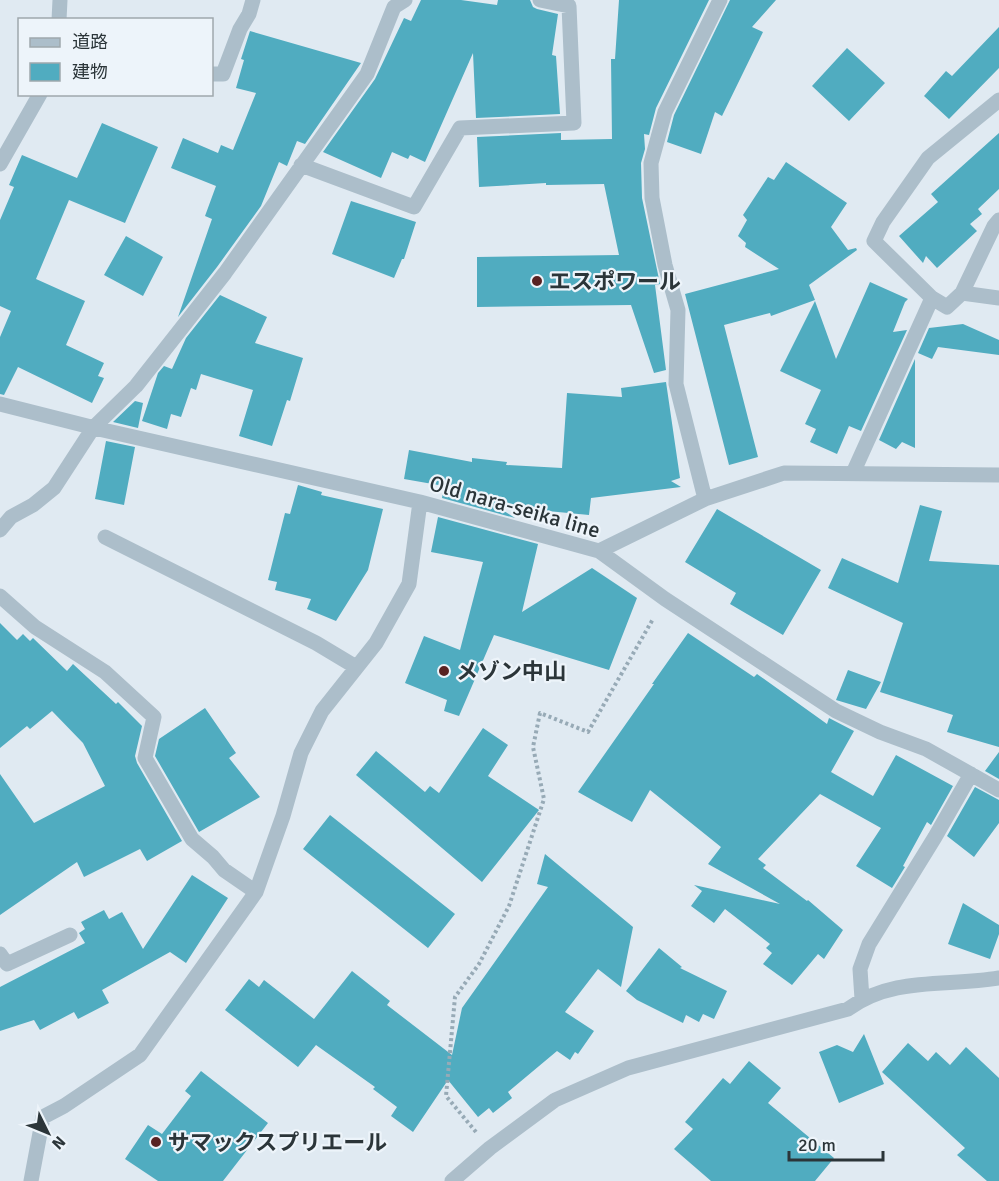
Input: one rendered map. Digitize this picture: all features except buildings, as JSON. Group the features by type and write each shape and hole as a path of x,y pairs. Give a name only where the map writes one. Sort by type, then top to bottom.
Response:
{"street":[{"path":"59,18 60,0"},
{"path":"213,74 223,74 253,0"},
{"path":"0,530 11,517 33,506 54,488 93,428 136,386 225,273 367,74 394,7 405,0"},
{"path":"302,165 414,207 460,128 574,123 569,6 540,0"},
{"path":"705,499 676,384 678,310 665,265 652,198 651,164 664,112 720,0"},
{"path":"0,164 5,144 39,96"},
{"path":"999,100 927,158 883,222 874,241 932,298 947,307 962,293 999,220"},
{"path":"962,293 999,298"},
{"path":"853,473 932,298"},
{"name":"Old nara-seika line","path":"0,404 93,428 420,501 599,551 665,600 837,711 880,732 926,749 999,790"},
{"path":"599,551 705,499 784,473 999,475"},
{"path":"31,1181 43,1117 64,1106 140,1054 256,892 302,753 322,711 376,643 409,584 420,501"},
{"path":"105,537 316,643 356,667"},
{"path":"0,596 35,627 105,672 154,717 145,758 192,839 224,870 256,892"},
{"path":"862,999 860,969 869,944 935,837 970,774"},
{"path":"0,954 7,964 70,935"},
{"path":"452,1181 490,1148 555,1100 628,1068 848,1009 862,999 908,984 999,978"}],"path":[{"path":"490,1148 446,1096 455,997 479,964 509,906 544,799 532,747 540,713 588,732 665,600"}],"place":[{"name":"エスポワール","path":"537,281"},
{"name":"メゾン中山","path":"444,671"},
{"name":"サマックスプリエール","path":"156,1142"}]}
